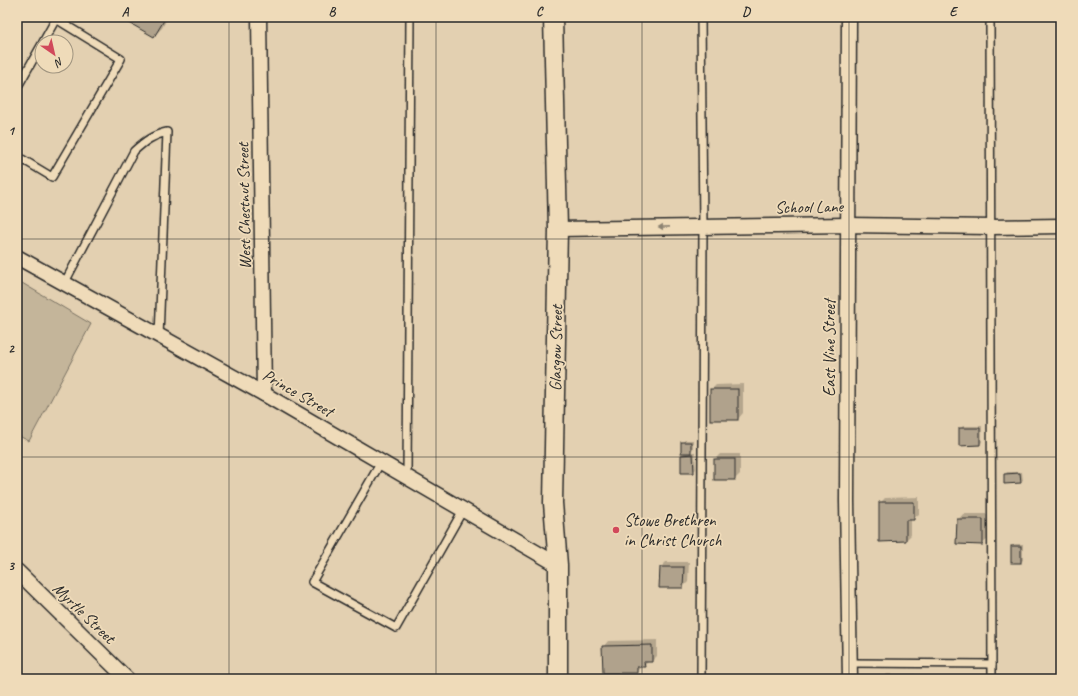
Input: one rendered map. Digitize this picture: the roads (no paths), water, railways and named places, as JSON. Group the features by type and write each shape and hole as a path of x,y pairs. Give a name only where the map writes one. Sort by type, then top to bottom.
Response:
{"street":[{"name":"West Chestnut Street","path":"259,17 264,394"},
{"name":"Glasgow Street","path":"553,17 558,229 553,503 558,565 558,679"},
{"name":"East Vine Street","path":"849,17 847,501 850,679"},
{"name":"School Lane","path":"558,229 848,225 991,227 1061,226"},
{"name":"Prince Street","path":"17,257 264,394 558,565"},
{"name":"Myrtle Street","path":"17,571 127,679"}],"lane":[{"path":"407,477 410,17"},
{"path":"701,17 703,227 701,679"},
{"path":"990,17 992,679"},
{"path":"17,156 52,176 121,59 56,18 47,34"},
{"path":"17,88 34,57"},
{"path":"64,284 134,151 147,139 156,134 167,132 159,337"},
{"path":"382,462 312,582 396,628 463,510"},
{"path":"849,663 992,664"}],"place":[{"name":"Stowe Brethren in Christ Church","path":"616,530"}]}
